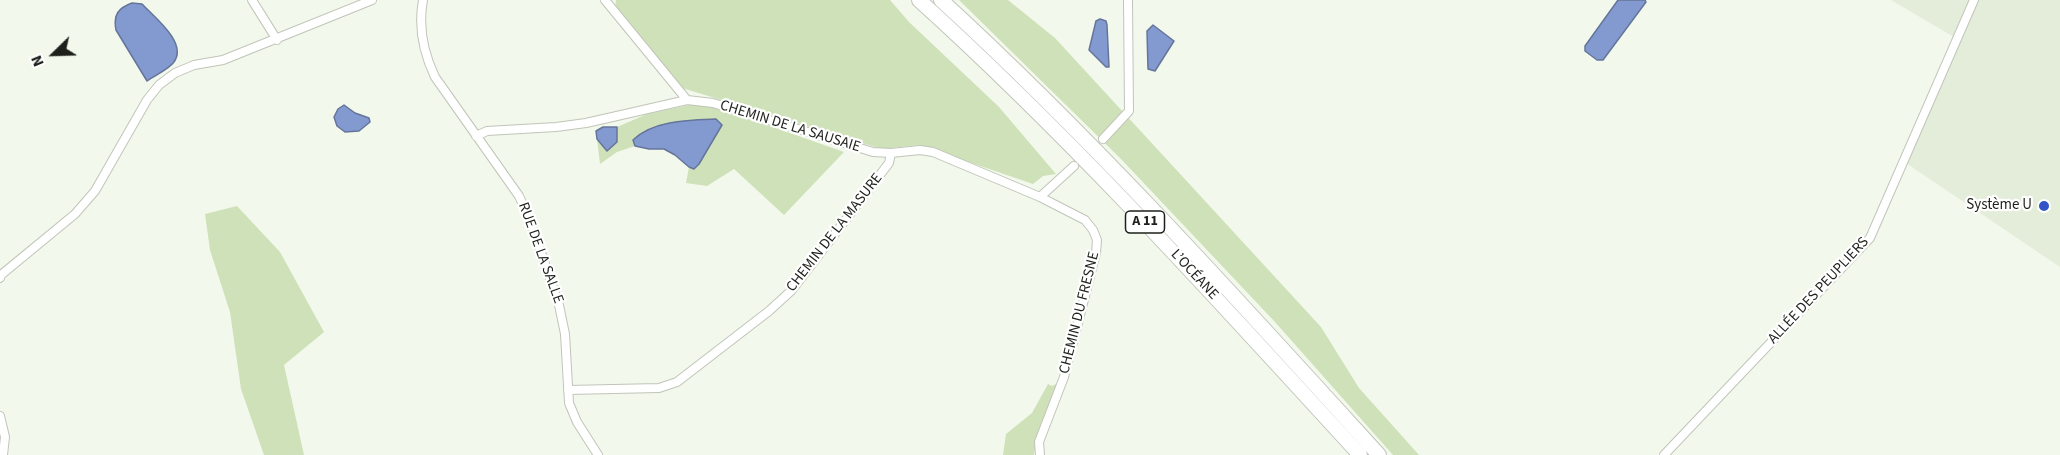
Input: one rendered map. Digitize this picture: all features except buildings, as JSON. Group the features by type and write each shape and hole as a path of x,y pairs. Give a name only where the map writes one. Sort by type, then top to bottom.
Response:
{"highway":[{"name":"L’OCÉANE","path":"919,0 1007,82 1107,182 1360,455"},
{"name":"L’OCÉANE","path":"940,0 1033,87 1112,166 1379,455"}],"street":[{"path":"252,0 277,40"},
{"path":"0,278 1,274 75,214 95,191 147,100 159,85 175,74 195,65 223,60 372,0"},
{"name":"RUE DE LA SALLE","path":"423,0 420,21 421,38 428,63 441,87 519,196 530,220 559,305 565,334 568,390 572,412 598,455"},
{"path":"605,0 687,100"},
{"path":"1103,139 1129,111 1128,0"},
{"name":"ALLÉE DES PEUPLIERS","path":"1664,455 1870,238 1974,0"},
{"name":"CHEMIN DE LA SAUSAIE","path":"476,136 488,131 586,123 687,100 713,103 873,153 891,153"},
{"path":"891,153 920,150 933,152 1040,197 1074,166"},
{"name":"CHEMIN DE LA MASURE","path":"568,390 659,388 677,382 769,311 792,290 889,163 891,153"},
{"name":"CHEMIN DU FRESNE","path":"1040,197 1085,220 1097,240 1096,253 1064,377 1040,442 1040,455"},
{"path":"0,416 5,437 3,455"}],"shaded area":[{"path":"1891,0 2060,0 2060,267 1906,163 1959,40"}],"green space":[{"path":"616,0 890,0 909,22 999,107 1056,174 1043,176 1033,184 919,145 882,149 682,88 615,7"},
{"path":"959,0 1008,0 1055,38 1321,327 1359,388 1419,455 1393,455 1275,322 1121,159"},
{"path":"694,104 719,108 844,152 784,215 734,169 707,186 686,183 689,167 694,168 721,125 633,140 635,146 617,152 600,164 597,139 607,151 616,142 617,127 647,114"},
{"path":"237,206 280,252 324,332 284,365 304,455 264,455 241,389 230,312 210,250 205,214"},
{"path":"1058,383 1037,435 1034,455 1003,455 1006,434 1032,413 1048,384 1052,386"}],"water":[{"path":"1618,0 1645,0 1646,2 1603,60 1597,60 1585,51 1585,46"},
{"path":"132,3 142,4 168,31 177,47 174,62 147,81 116,30 116,16 123,7"},
{"path":"1100,19 1106,21 1107,25 1109,67 1106,67 1089,50 1096,21"},
{"path":"1153,25 1174,41 1155,71 1148,69 1147,31"},
{"path":"344,105 355,113 369,118 370,122 359,131 345,132 337,126 334,117 338,109"},
{"path":"716,119 722,125 694,169 664,149 635,146 633,140 651,128 672,122"},
{"path":"603,127 617,127 617,142 607,151 597,139 596,131"}],"tunnel":[{"path":"1074,166 1103,139"}],"place":[{"name":"Système U","path":"2044,206"}]}
